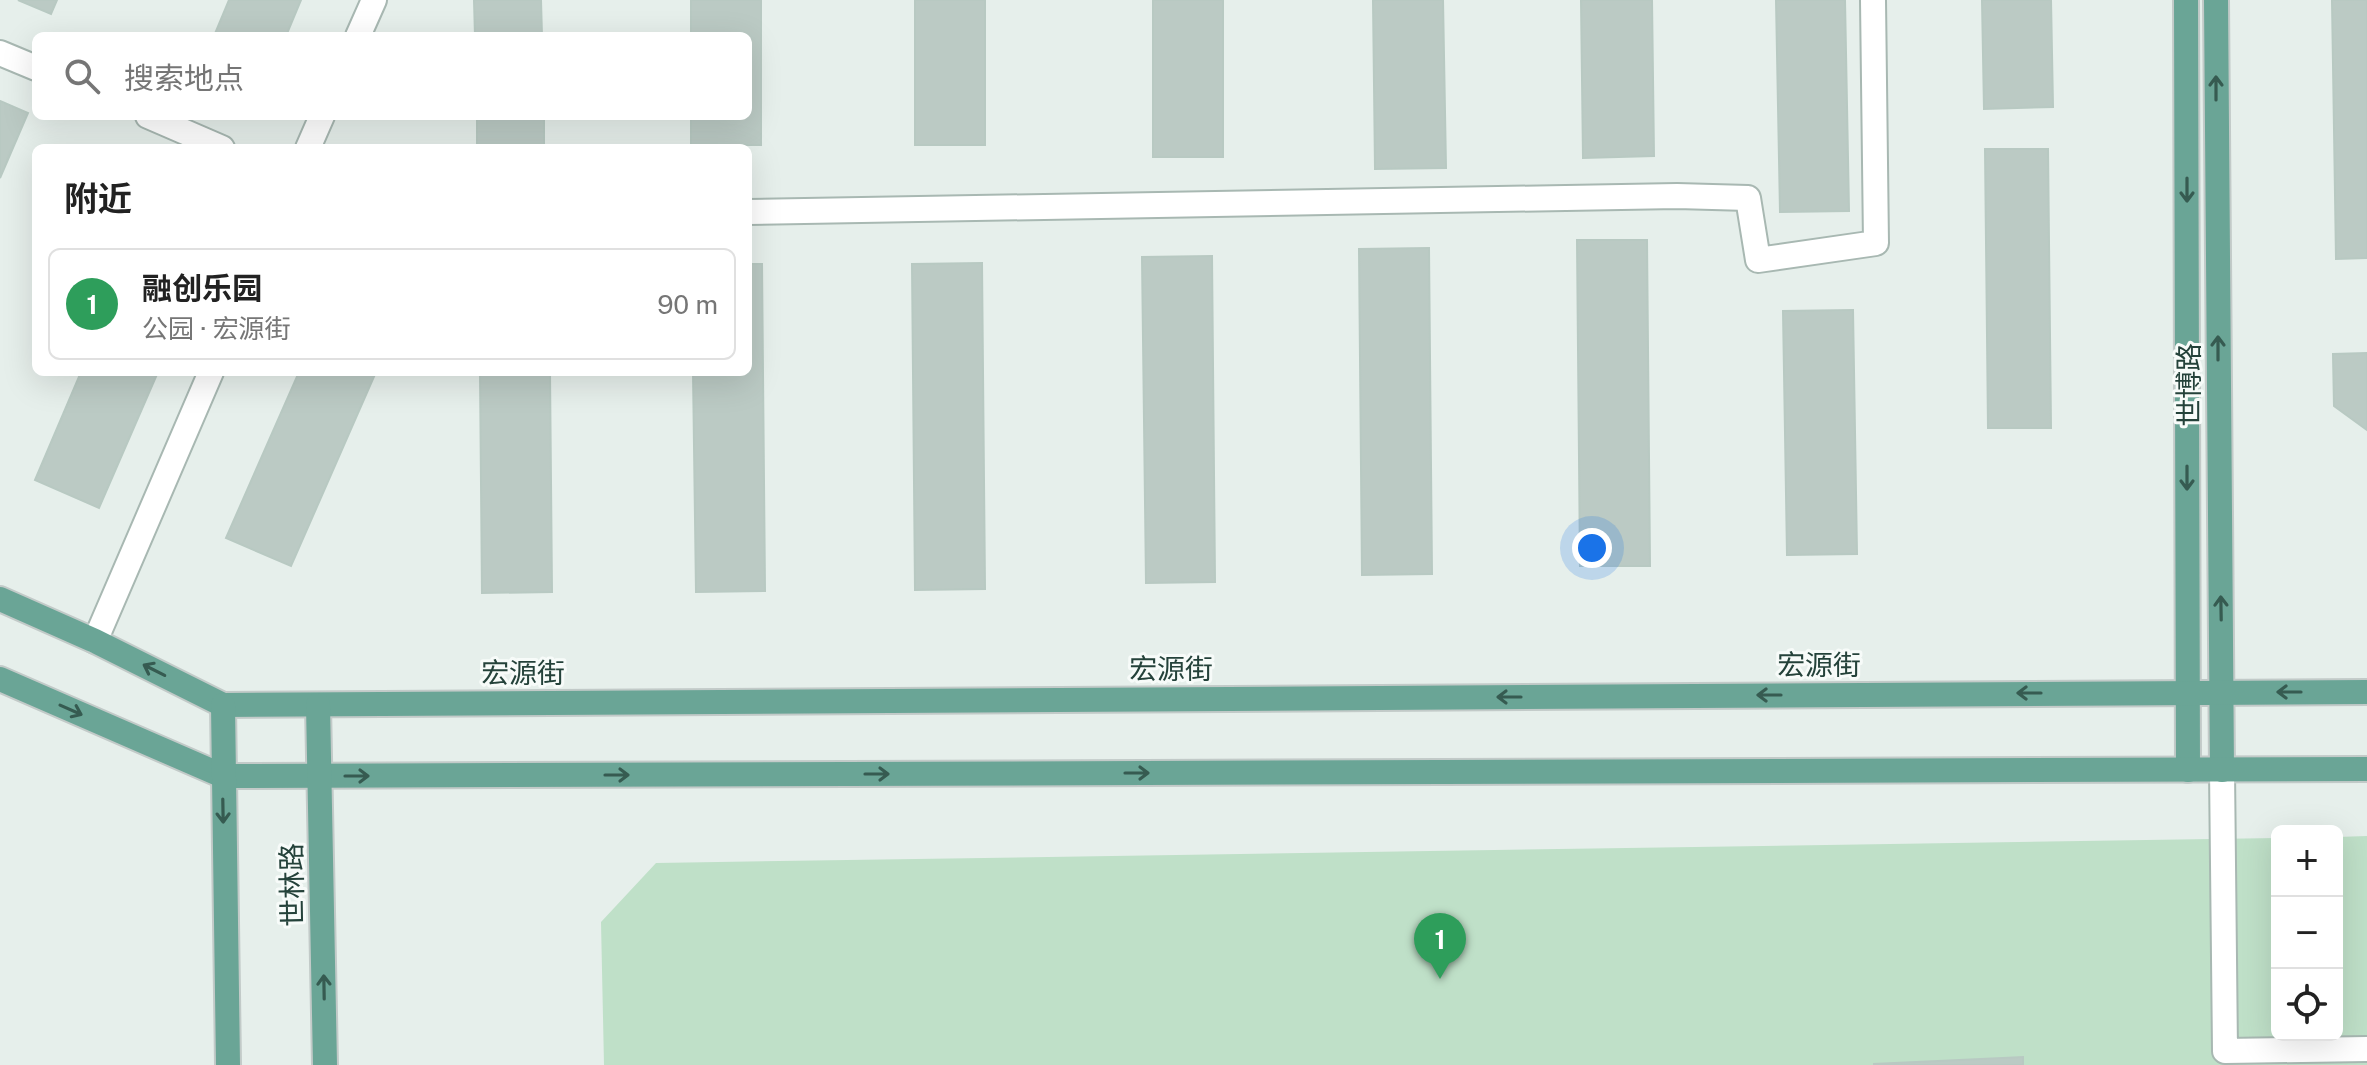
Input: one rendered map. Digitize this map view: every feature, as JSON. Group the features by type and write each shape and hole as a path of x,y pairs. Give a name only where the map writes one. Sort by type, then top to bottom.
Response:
{"main road":[{"name":"世博路","path":"2186,0 2188,770"},
{"name":"世博路","path":"2216,0 2222,770"},
{"name":"宏源街","path":"0,599 95,641 223,705 2367,692"},
{"path":"0,679 223,776 2367,769"},
{"path":"223,705 228,1065"},
{"name":"世林路","path":"318,705 325,1065"}],"street":[{"path":"360,32 374,0"},
{"path":"752,212 1748,198 1758,260 1876,243 1873,0"},
{"path":"0,53 32,66"},
{"path":"157,120 213,144"},
{"path":"310,144 320,120"},
{"path":"95,641 209,376"},
{"path":"2222,770 2225,1051 2278,1057 2367,1049"}],"green space":[{"path":"2367,836 2367,1065 604,1065 601,922 656,863 2271,838 2271,1041 2343,1041 2343,837"}],"building":[{"path":"18,0 57,0 51,14"},
{"path":"229,0 301,0 288,32 216,32"},
{"path":"474,0 541,0 542,32 475,32"},
{"path":"691,0 761,0 761,145 691,144 691,120 752,120 752,32 691,32"},
{"path":"915,0 985,0 985,145 915,145"},
{"path":"1153,0 1223,0 1223,157 1153,157"},
{"path":"1373,0 1443,0 1446,168 1375,169"},
{"path":"1581,0 1652,0 1654,156 1583,158"},
{"path":"1776,0 1845,0 1849,211 1780,212"},
{"path":"1982,0 2051,0 2053,107 1984,109"},
{"path":"2332,0 2367,0 2367,258 2336,259"},
{"path":"0,101 28,113 0,178"},
{"path":"477,120 544,120 544,144 477,144"},
{"path":"1985,149 2048,149 2051,428 1988,428"},
{"path":"1577,240 1647,240 1650,566 1580,566"},
{"path":"1429,248 1432,574 1362,575 1359,249"},
{"path":"1212,256 1215,582 1146,583 1142,257"},
{"path":"982,263 985,589 915,590 912,264"},
{"path":"752,264 762,264 765,591 696,592 693,376 752,376"},
{"path":"1853,310 1857,554 1787,555 1783,311"},
{"path":"2367,353 2367,430 2334,406 2333,354"},
{"path":"79,376 156,376 99,508 35,480"},
{"path":"297,376 374,376 291,566 226,538"},
{"path":"480,376 550,376 552,592 482,593"},
{"path":"2023,1057 2023,1065 1874,1065 1874,1064"}],"place":[{"name":"融创乐园","path":"1440,979"}]}
